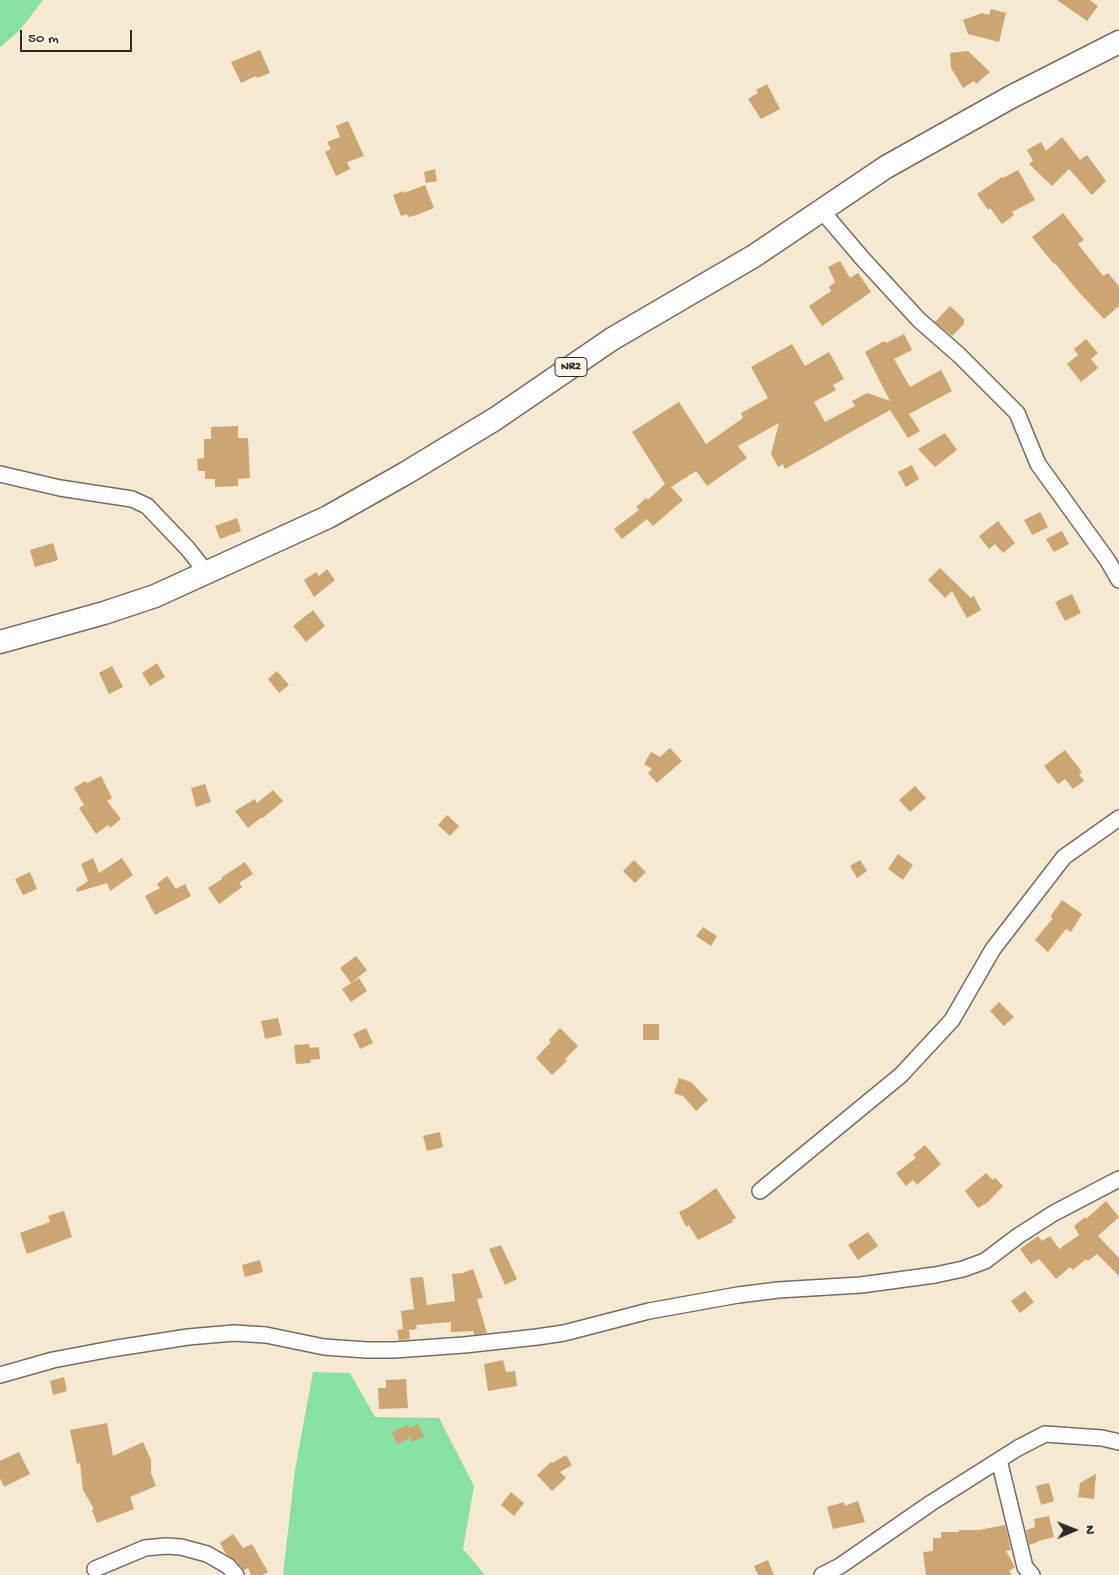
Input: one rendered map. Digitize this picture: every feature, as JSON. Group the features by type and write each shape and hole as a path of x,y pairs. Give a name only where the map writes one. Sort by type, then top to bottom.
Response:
{"highway":[{"name":"NR2","path":"0,642 104,613 155,596 328,516 406,473 495,419 612,339 754,256 886,167 1012,97 1119,42"}],"street":[{"path":"822,211 919,320 959,355 1017,413 1038,464 1114,559 1119,580"},
{"path":"0,474 60,488 132,499 147,506 188,549 206,572"},
{"path":"760,1191 901,1075 952,1020 994,949 1064,857 1119,818"},
{"path":"0,1375 52,1360 111,1348 188,1337 234,1333 266,1335 324,1347 367,1350 394,1350 528,1338 564,1333 649,1311 738,1295 778,1290 861,1285 935,1275 963,1269 985,1261 1018,1236 1054,1213 1119,1179"},
{"path":"822,1575 840,1566 931,1503 999,1460 1045,1434 1102,1438 1119,1442"},
{"path":"999,1460 1025,1567 1032,1575"},
{"path":"95,1569 145,1548 166,1546 180,1547 207,1554 228,1566 236,1575"}],"green space":[{"path":"0,0 43,0 20,30 0,47"},
{"path":"313,1372 350,1373 375,1417 439,1418 474,1486 463,1549 485,1575 283,1575 295,1470"}],"building":[{"path":"1057,0 1090,0 1098,6 1087,21"},
{"path":"991,9 1006,13 999,42 968,34 963,20 982,13 989,15"},
{"path":"260,50 270,73 257,78 256,76 241,83 231,62"},
{"path":"968,51 990,72 976,84 974,81 963,88 951,68 950,53"},
{"path":"767,84 780,109 761,119 748,99 758,93 756,90"},
{"path":"348,121 364,156 347,162 350,169 336,176 325,152 331,149 327,142 340,137 336,126"},
{"path":"1062,137 1080,160 1087,155 1106,181 1092,195 1069,169 1052,186 1029,164 1033,161 1027,150 1041,142 1046,151"},
{"path":"435,169 437,181 426,183 424,172"},
{"path":"1018,170 1035,200 1012,212 1014,215 1002,224 990,208 988,210 977,194 1002,177"},
{"path":"425,185 434,208 417,215 408,217 407,214 401,216 393,195"},
{"path":"1063,213 1084,240 1078,244 1103,276 1108,273 1119,286 1119,306 1104,319 1032,237"},
{"path":"840,261 850,278 858,273 871,292 822,326 809,306 831,291 829,287 835,282 828,267"},
{"path":"950,306 964,319 964,324 952,336 935,322"},
{"path":"904,334 912,350 894,359 910,387 941,370 952,391 909,414 920,431 908,438 890,410 785,469 783,464 778,467 771,454 779,423 738,446 747,458 707,486 696,471 671,487 683,500 653,526 647,519 622,539 614,529 639,510 636,507 646,498 648,500 665,484 632,432 679,402 706,444 743,418 741,413 768,398 751,367 792,344 805,366 829,352 844,379 833,385 836,390 814,402 825,422 855,406 852,401 867,393 890,401 865,352 884,341 886,343"},
{"path":"1086,339 1098,353 1091,359 1098,368 1081,382 1067,364 1078,355 1074,349"},
{"path":"238,426 238,438 248,438 250,478 238,479 238,486 215,487 215,479 205,479 205,471 198,471 197,459 204,458 204,439 211,439 211,427"},
{"path":"945,433 957,450 935,467 918,449"},
{"path":"912,465 919,479 906,487 898,472"},
{"path":"1040,512 1048,527 1032,535 1024,520"},
{"path":"237,518 241,531 220,539 215,526"},
{"path":"998,521 1015,543 1003,553 995,544 989,549 979,536"},
{"path":"1062,531 1069,544 1054,552 1046,539"},
{"path":"53,543 58,560 35,567 30,550"},
{"path":"940,568 971,598 974,596 981,610 967,618 952,591 945,598 928,580"},
{"path":"327,569 335,580 314,597 304,580 316,572 319,576"},
{"path":"1072,594 1081,613 1065,621 1055,602"},
{"path":"313,610 325,626 306,642 293,626"},
{"path":"157,663 165,677 150,686 142,673"},
{"path":"112,666 123,687 109,694 99,673"},
{"path":"277,671 289,685 279,693 268,679"},
{"path":"670,748 682,761 657,783 648,773 652,769 644,764 651,752 660,757"},
{"path":"1065,750 1082,772 1079,774 1084,781 1073,789 1065,779 1058,784 1044,766"},
{"path":"101,776 112,798 107,801 121,819 110,828 108,825 96,834 79,808 84,805 74,788 85,781 87,783"},
{"path":"205,784 211,802 196,807 191,788"},
{"path":"915,786 926,798 910,812 899,800"},
{"path":"273,790 283,801 248,828 235,811 255,799 257,803"},
{"path":"447,815 459,826 450,836 438,825"},
{"path":"898,854 913,865 903,880 888,869"},
{"path":"93,858 99,873 122,858 133,875 110,891 107,883 77,892 76,889 88,881 81,864"},
{"path":"634,860 646,872 635,883 623,871"},
{"path":"860,860 867,871 857,878 850,866"},
{"path":"245,862 253,874 239,883 242,887 219,904 208,888"},
{"path":"30,872 37,889 23,895 15,879"},
{"path":"167,876 176,889 185,884 191,896 155,915 145,896 160,888 157,884"},
{"path":"1062,900 1082,914 1071,932 1066,929 1048,952 1035,940 1053,918 1050,917"},
{"path":"703,927 717,936 711,946 696,936"},
{"path":"356,956 367,970 351,983 340,968"},
{"path":"359,978 367,991 351,1002 342,989"},
{"path":"999,1002 1014,1017 1004,1026 990,1011"},
{"path":"278,1018 282,1035 265,1039 261,1021"},
{"path":"643,1024 659,1024 659,1040 643,1040"},
{"path":"366,1028 373,1043 360,1049 353,1034"},
{"path":"560,1028 578,1046 565,1059 567,1061 552,1075 536,1058 551,1042 549,1040"},
{"path":"309,1044 310,1048 319,1047 320,1059 310,1060 311,1063 296,1064 294,1045"},
{"path":"679,1078 691,1082 708,1100 696,1111 683,1096 674,1093"},
{"path":"440,1132 443,1147 427,1151 423,1136"},
{"path":"925,1145 941,1164 917,1185 913,1180 906,1186 896,1173 916,1158 913,1155"},
{"path":"986,1173 1003,1186 988,1202 978,1208 965,1191"},
{"path":"716,1188 736,1218 732,1220 733,1222 698,1240 689,1225 686,1227 679,1212"},
{"path":"1106,1201 1119,1217 1098,1236 1119,1258 1119,1276 1097,1254 1088,1261 1086,1259 1073,1270 1070,1267 1056,1279 1039,1259 1031,1264 1020,1249 1038,1236 1042,1241 1050,1236 1059,1249 1079,1235 1074,1226 1085,1217 1086,1219"},
{"path":"64,1211 72,1237 27,1254 20,1233 50,1222 48,1216"},
{"path":"868,1232 878,1246 858,1260 848,1245"},
{"path":"501,1245 517,1279 505,1285 489,1249"},
{"path":"260,1260 263,1272 245,1277 242,1265"},
{"path":"473,1269 483,1298 477,1299 487,1333 474,1335 473,1331 451,1332 451,1322 416,1325 417,1329 409,1330 410,1339 399,1340 397,1330 403,1329 401,1311 414,1309 410,1278 423,1277 427,1305 455,1301 452,1274 463,1273"},
{"path":"1025,1291 1034,1302 1020,1313 1011,1301"},
{"path":"503,1360 506,1372 515,1371 517,1386 488,1391 484,1364"},
{"path":"64,1377 67,1391 53,1395 50,1381"},
{"path":"406,1379 408,1408 379,1409 378,1388 386,1388 386,1380"},
{"path":"107,1423 113,1456 143,1442 151,1460 151,1473 156,1486 130,1497 134,1509 97,1523 92,1510 94,1509 83,1490 80,1463 77,1464 70,1430"},
{"path":"418,1424 424,1437 412,1442 409,1433 409,1439 397,1444 392,1432 408,1425 409,1428"},
{"path":"19,1452 30,1474 4,1487 0,1478 0,1461"},
{"path":"566,1455 572,1465 560,1472 566,1478 552,1491 537,1475 551,1462"},
{"path":"1096,1474 1094,1499 1078,1497 1080,1483"},
{"path":"1049,1483 1054,1501 1041,1505 1036,1486"},
{"path":"511,1492 524,1503 514,1516 501,1505"},
{"path":"858,1501 865,1522 833,1529 827,1507 844,1502 845,1506"},
{"path":"1049,1516 1054,1537 1029,1545 1026,1530 1035,1527 1034,1519"},
{"path":"1005,1525 1011,1550 1006,1551 1015,1567 1009,1571 1012,1575 926,1575 923,1552 933,1551 933,1538 941,1538 941,1532 979,1530"},
{"path":"233,1534 243,1548 252,1544 268,1572 262,1575 251,1575 248,1568 244,1570 226,1554 220,1543"},
{"path":"768,1560 774,1575 758,1575 754,1566"}]}
